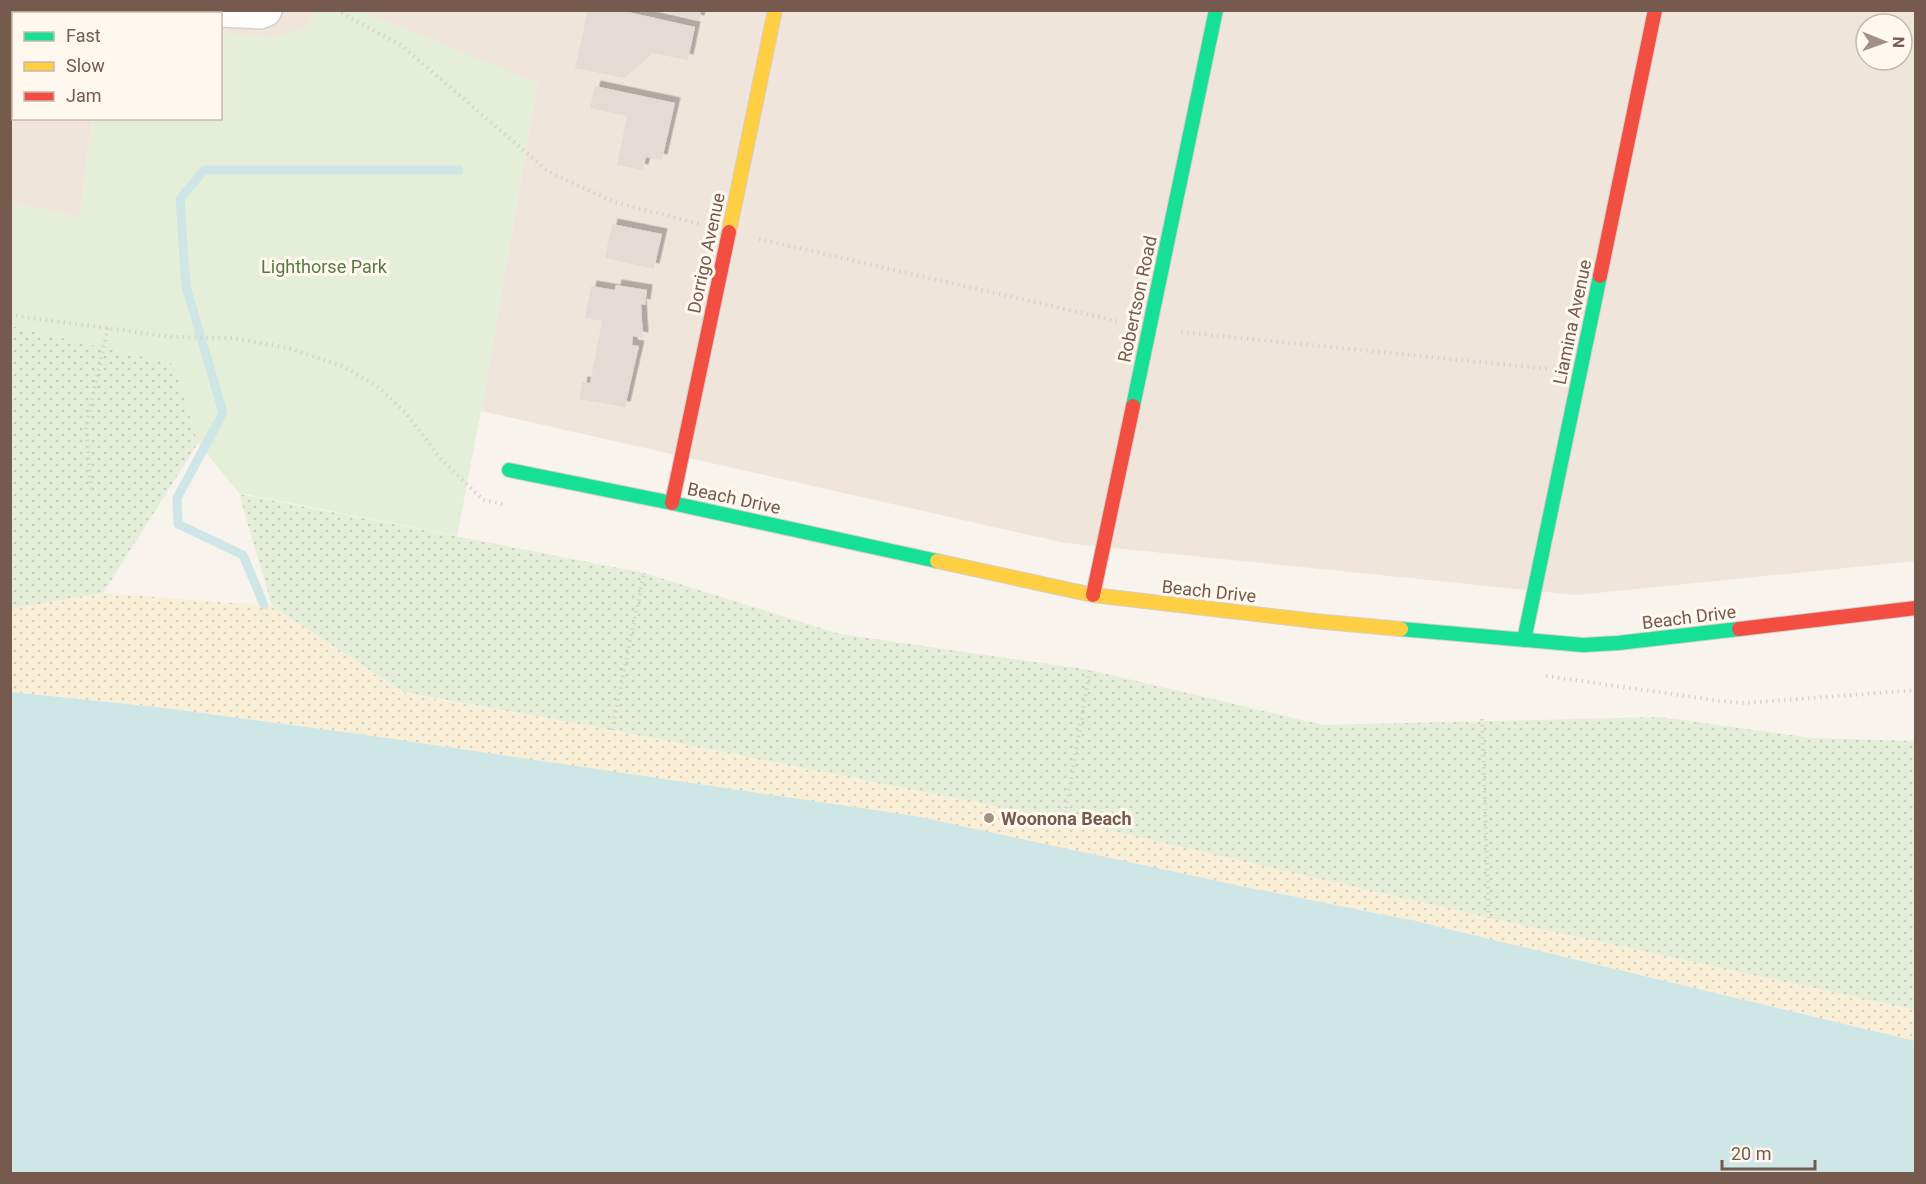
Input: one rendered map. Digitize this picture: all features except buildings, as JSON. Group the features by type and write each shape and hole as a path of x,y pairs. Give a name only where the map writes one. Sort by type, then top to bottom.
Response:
{"street":[{"path":"221,10 260,12 265,10"},
{"name":"Dorrigo Avenue","path":"672,503 775,10"},
{"name":"Robertson Road","path":"1093,595 1216,10"},
{"name":"Liamina Avenue","path":"1524,640 1655,10"},
{"name":"Beach Drive","path":"509,470 672,503 1093,595 1315,621 1583,645 1618,643 1916,608"}],"path":[{"path":"336,10 402,46 549,172 614,202 729,232 1149,328 1580,372"},
{"path":"10,315 172,336 233,338"},
{"path":"91,489 86,426 108,328"},
{"path":"612,730 644,573"},
{"path":"1064,819 1090,670"},
{"path":"1482,719 1489,918"}],"shaded area":[{"path":"10,11 316,11 306,28 272,38 222,33 222,12 12,12 12,120 92,120 80,217 11,203"},
{"path":"361,11 1915,11 1915,561 1576,595 1065,543 481,411 537,84"},
{"path":"11,692 157,707 366,735 915,816 1415,921 1915,1041 1915,1173 11,1173"}],"green space":[{"name":"Lighthorse Park","path":"316,11 361,11 537,83 481,411 457,536 239,493 198,443 174,364 11,326 11,203 80,217 92,120 222,120 222,33 272,38 306,28"},
{"path":"11,326 174,364 198,443 103,593 11,609"},
{"path":"239,494 644,573 840,634 1090,670 1323,725 1660,717 1812,738 1915,741 1915,1010 1489,918 1064,820 612,730 403,692 272,606"}],"sand":[{"name":"Woonona Beach","path":"103,593 272,606 403,693 612,730 1064,820 1489,918 1915,1010 1915,1041 1415,921 1231,884 366,735 157,707 11,692 11,609"}],"waterway":[{"path":"264,605 243,555 178,524 177,498 223,413 186,286 180,199 204,170 459,170"}],"traffic: fast":[{"path":"1133,406 1216,10"},
{"path":"1524,640 1600,276"},
{"path":"509,470 937,561"},
{"path":"1401,629 1583,645 1739,629"}],"traffic: slow":[{"path":"729,232 775,10"},
{"path":"937,561 1093,595 1401,629"}],"traffic: jam":[{"path":"1600,276 1655,10"},
{"path":"672,503 729,232"},
{"path":"1093,595 1133,406"},
{"path":"1739,629 1916,608"}],"place":[{"name":"Woonona Beach","path":"989,818"}]}
